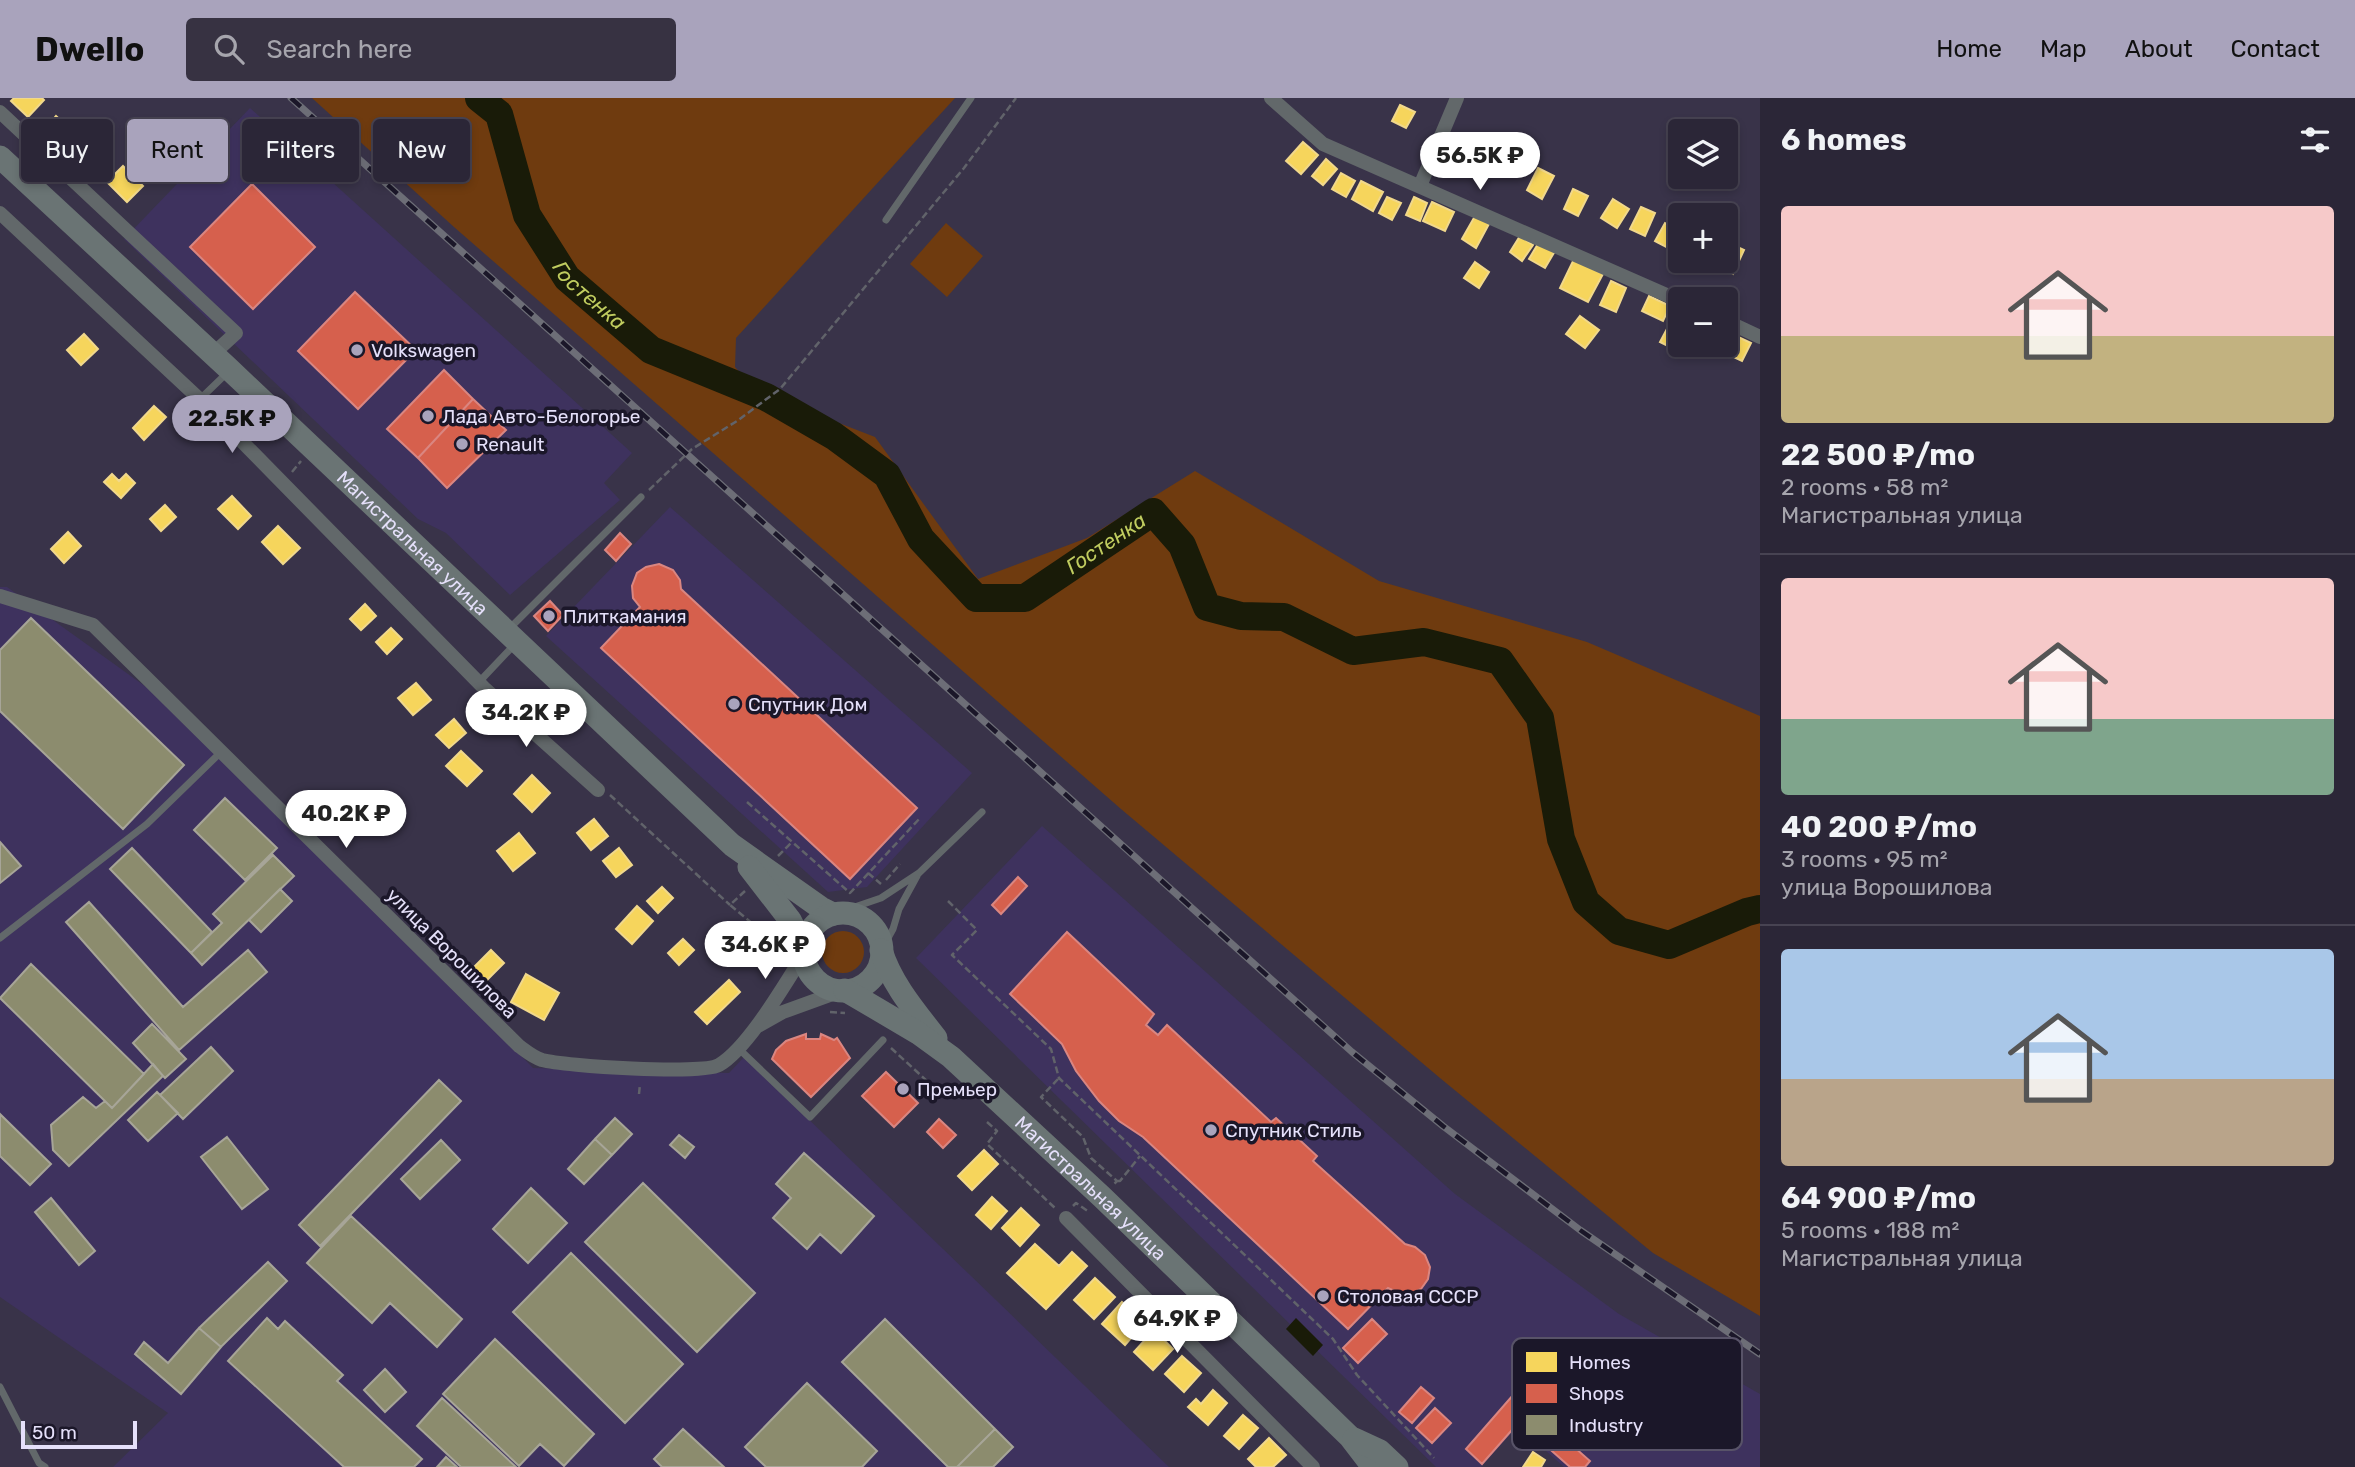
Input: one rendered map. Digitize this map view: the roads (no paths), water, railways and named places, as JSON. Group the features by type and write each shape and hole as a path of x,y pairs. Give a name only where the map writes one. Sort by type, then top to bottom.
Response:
{"main road":[{"name":"Магистральная улица","path":"0,157 230,370 761,874 790,920 797,954 816,980 833,990 843,991 918,1033 951,1057 1102,1197 1350,1437 1373,1467"},
{"name":"Магистральная улица","path":"761,874 836,913 856,915 870,923 879,937 885,963 908,1002 951,1057"},
{"path":"797,954 813,927 836,913"},
{"path":"843,991 861,986 874,976 881,961 881,950"},
{"name":"Магистральная улица","path":"1350,1437 1380,1451 1397,1467"}],"street":[{"path":"1271,98 1323,144 1668,296"},
{"path":"1420,186 1457,98"},
{"path":"0,112 236,333 213,354"},
{"path":"0,213 201,399 478,682 597,790"},
{"path":"1738,327 1760,337"},
{"name":"улица Ворошилова","path":"0,596 93,625 531,1055 547,1061 699,1070 715,1067 727,1059 757,1026"},
{"path":"757,1026 797,954"},
{"path":"757,1026 800,1005 843,991"},
{"name":"Магистральная улица","path":"1066,1218 1313,1467"}],"lane":[{"path":"886,220 971,98"},
{"path":"201,399 230,370"},
{"path":"478,682 511,637 641,497"},
{"path":"0,938 147,824 221,751"},
{"path":"836,913 881,898 919,873 982,812"},
{"path":"881,950 919,873"},
{"path":"737,1048 810,1117 883,1041"},
{"path":"0,1387 39,1463 45,1467"}],"waterway":[{"name":"Гостенка","path":"479,98 499,114 527,215 567,278 651,350 766,397 834,436 887,475 921,539 976,598 1025,598 1153,512 1182,545 1207,607 1241,616 1284,617 1353,651 1424,642 1500,661 1540,718 1561,839 1586,902 1619,931 1669,945 1760,909"}],"railway":[{"path":"291,98 1352,1052 1443,1126 1580,1230 1737,1338"},
{"path":"1742,1342 1760,1354"}],"place":[{"name":"Volkswagen","path":"357,350"},
{"name":"Лада Авто-Белогорье","path":"428,416"},
{"name":"Renault","path":"462,444"},
{"name":"Плиткамания","path":"549,616"},
{"name":"Спутник Дом","path":"734,704"},
{"name":"Премьер","path":"903,1089"},
{"name":"Спутник Стиль","path":"1211,1130"},
{"name":"Столовая СССР","path":"1323,1296"}]}
